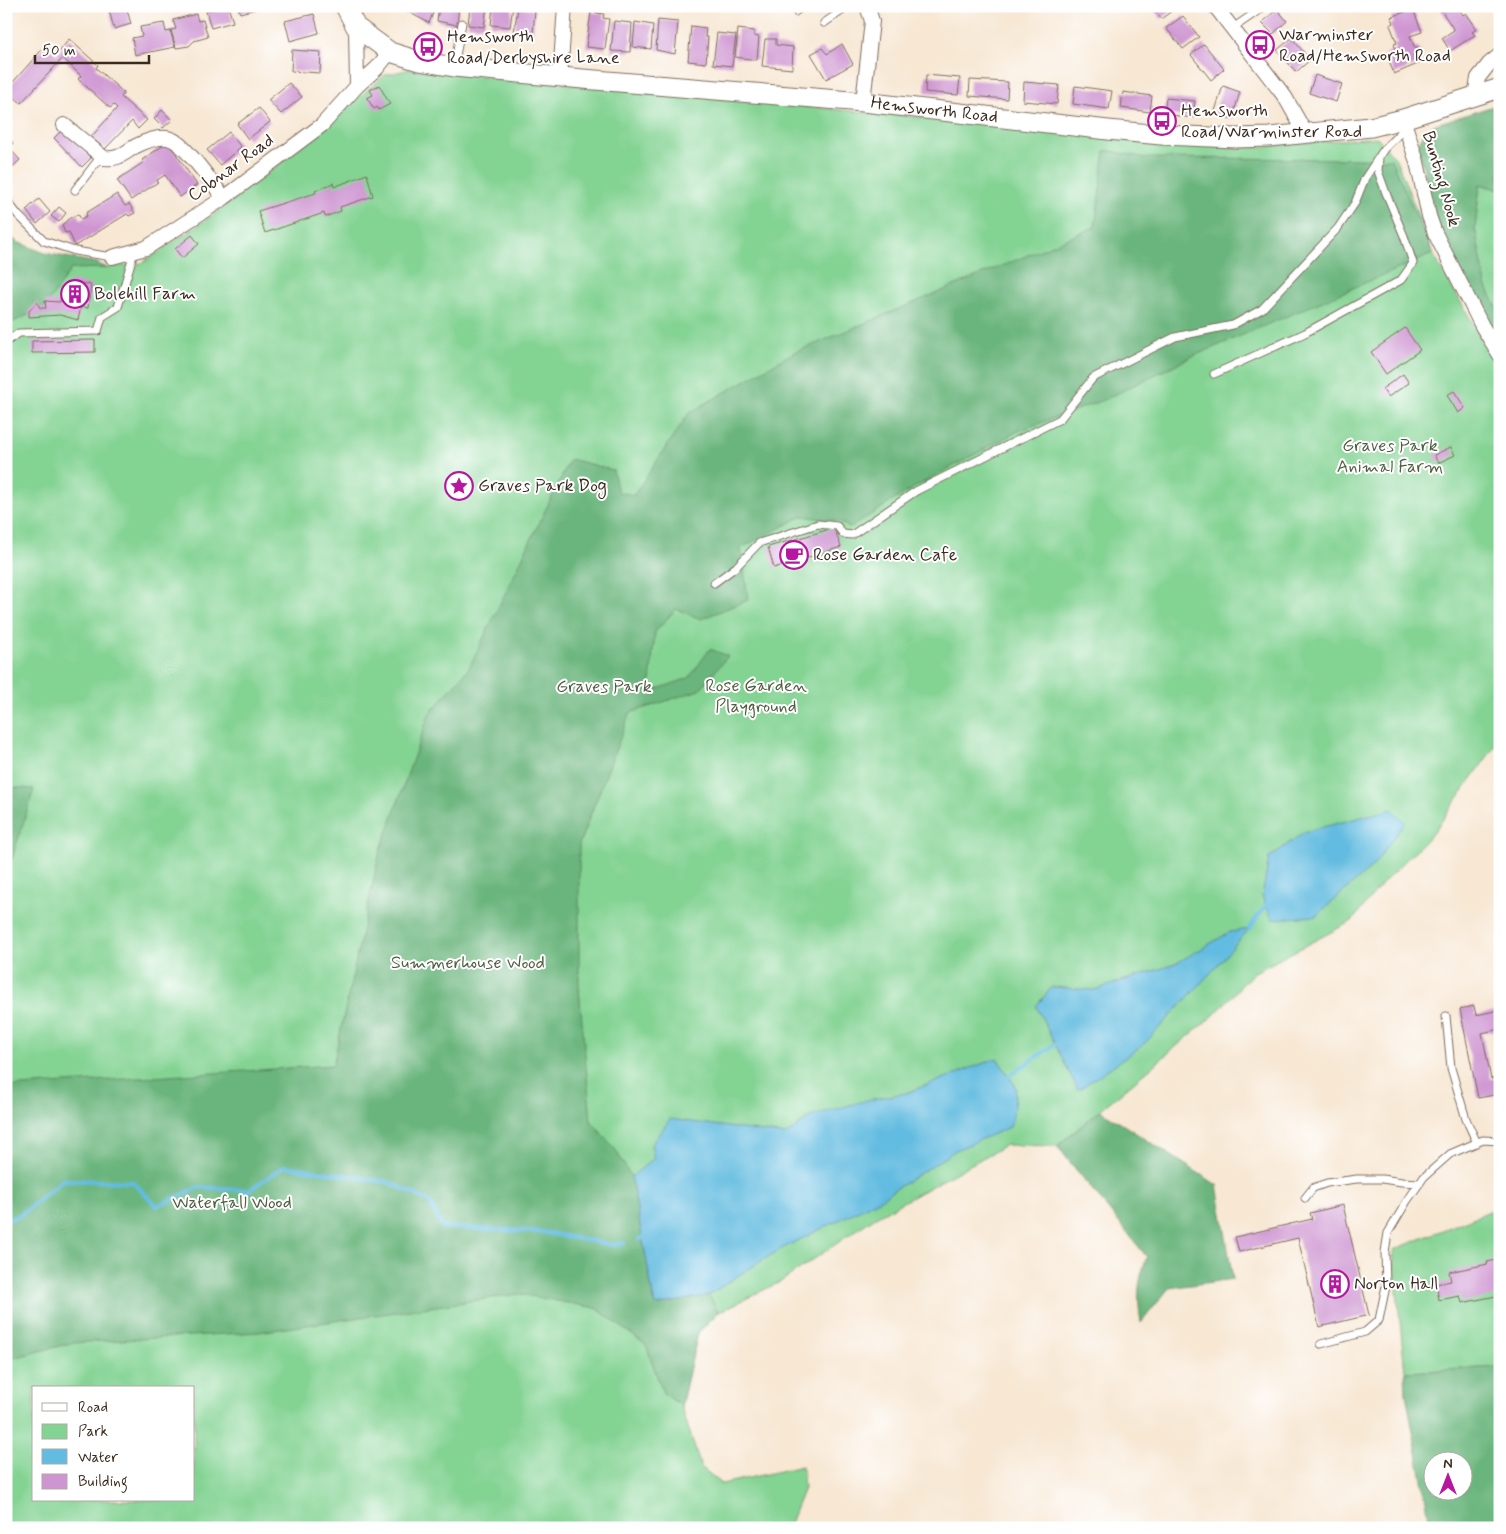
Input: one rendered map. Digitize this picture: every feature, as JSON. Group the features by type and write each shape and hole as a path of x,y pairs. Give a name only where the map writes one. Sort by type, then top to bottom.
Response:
{"street":[{"path":"344,6 356,27 357,86"},
{"path":"560,77 565,6"},
{"path":"863,102 872,21 868,6"},
{"path":"1215,6 1285,96 1306,134"},
{"name":"Hemsworth Road","path":"356,27 390,52 419,61 454,67 863,102 1161,135 1258,138 1404,123 1500,88"},
{"name":"Cobnar Road","path":"112,257 146,248 224,198 324,128 357,86 377,68 390,52"},
{"path":"1476,96 1478,78 1489,64 1500,55"},
{"name":"Bunting Nook","path":"1404,123 1417,162 1435,233 1482,326 1500,355"},
{"path":"64,125 104,158 112,159 157,138 171,139 182,146 224,198"}],"lane":[{"path":"824,23 849,6"},
{"path":"1233,28 1265,6"},
{"path":"454,67 462,23"},
{"path":"714,583 736,567 759,543 818,524 837,526 844,534 852,535 916,491 1060,419 1093,378 1175,337 1233,325 1262,310 1338,228 1355,203 1365,178 1404,123"},
{"path":"75,190 101,156"},
{"path":"1214,374 1305,333 1401,280 1413,263 1378,171 1379,157"},
{"path":"6,199 18,215 44,241 75,251 112,257"},
{"path":"6,342 19,333 98,331 102,317 118,307 134,252"},
{"path":"1446,1016 1451,1068 1466,1119 1476,1143"},
{"path":"1321,1344 1365,1332 1379,1320 1386,1286 1385,1252 1388,1233 1424,1177 1450,1154 1483,1140 1500,1141"},
{"path":"1306,1198 1313,1188 1327,1183 1357,1179 1382,1179 1420,1183"}],"green space":[{"name":"Graves Park","path":"410,69 1242,148 1377,137 1396,159 1434,256 1500,370 1500,739 1433,833 1383,883 1352,921 1253,973 1214,1015 1057,1146 1006,1145 874,1218 782,1281 719,1312 698,1333 681,1406 701,1467 722,1484 802,1466 804,1488 788,1528 6,1528 6,270 107,268 142,263 210,217 285,160 385,75"},
{"path":"1500,104 1500,190 1480,184 1475,228 1486,285 1500,314 1500,340 1440,234 1418,147 1423,132 1436,124"},
{"name":"Summerhouse Wood","path":"1105,150 1147,158 1391,159 1433,254 1191,357 1106,399 1016,432 913,488 850,528 838,521 803,516 741,548 748,600 701,619 676,609 655,632 649,692 689,678 710,649 728,656 699,690 630,713 579,844 579,988 591,1121 615,1149 631,1177 655,1306 709,1295 719,1312 698,1333 681,1406 663,1393 646,1345 596,1308 519,1294 259,1332 71,1343 6,1360 6,1087 333,1065 379,855 429,714 469,668 570,459 613,470 618,492 634,495 689,413 791,354 1095,227"},
{"path":"1480,184 1500,190 1500,314 1486,285 1475,228"},
{"path":"6,231 17,242 45,253 97,263 107,268 71,269 45,307 6,326"},
{"path":"6,787 34,789 6,877"},
{"path":"1100,1110 1217,1185 1233,1279 1169,1288 1141,1323 1139,1289 1147,1257 1057,1146"},
{"path":"1500,1207 1500,1367 1405,1372 1393,1250"},
{"path":"1500,1367 1500,1528 1431,1528 1426,1502 1474,1502 1474,1452 1424,1452 1424,1490 1406,1394 1405,1372"}],"water":[{"path":"1392,809 1405,822 1372,867 1316,916 1272,919 1262,896 1269,858 1304,832"},
{"path":"1249,929 1143,1045 1078,1090 1036,1006 1052,987 1094,990 1175,964 1230,932"},
{"path":"997,1058 1016,1087 1010,1127 956,1150 879,1200 783,1248 709,1295 655,1306 631,1177 654,1158 651,1145 670,1119 786,1135 812,1116 867,1100 906,1093"}],"building":[{"path":"108,6 126,6 131,24 114,29"},
{"path":"228,6 233,22 211,28 206,11"},
{"path":"238,6 263,6 263,7 240,13"},
{"path":"397,6 430,6 435,8 429,23"},
{"path":"439,6 459,6 457,25 437,21"},
{"path":"470,6 487,6 484,27 468,25"},
{"path":"493,6 513,6 510,27 491,25"},
{"path":"788,6 810,6 795,17"},
{"path":"1151,6 1176,6 1177,7 1161,19"},
{"path":"1446,6 1457,6 1463,15 1466,13 1477,29 1472,32 1475,35 1450,51 1442,38 1454,30 1441,10"},
{"path":"518,7 535,10 533,34 514,32"},
{"path":"1277,9 1287,21 1273,34 1262,23"},
{"path":"1413,9 1422,32 1410,36 1415,48 1418,47 1422,56 1418,58 1420,63 1394,74 1386,53 1396,50 1394,44 1397,43 1390,25 1394,23 1391,17"},
{"path":"591,12 604,14 603,18 609,19 605,49 586,47"},
{"path":"196,14 198,21 203,20 208,37 194,41 189,46 176,48 171,30 176,29 173,20"},
{"path":"314,14 319,33 290,41 285,21"},
{"path":"1183,16 1199,37 1183,49 1166,28"},
{"path":"658,20 678,22 675,54 656,50"},
{"path":"614,21 632,23 630,52 611,51"},
{"path":"635,22 653,25 651,49 633,47"},
{"path":"164,23 166,32 170,31 175,47 135,55 132,38 142,36 140,27"},
{"path":"691,26 706,28 705,37 708,37 706,63 688,61"},
{"path":"738,29 754,31 754,36 759,37 757,60 735,57"},
{"path":"717,33 736,35 732,66 713,64"},
{"path":"1292,38 1310,60 1296,72 1277,50"},
{"path":"69,39 98,65 96,68 124,93 121,97 147,120 138,129 132,121 105,149 91,137 117,108 114,105 110,108 78,79 81,76 63,58 21,103 6,90 46,45 57,55"},
{"path":"765,39 776,39 776,45 793,47 792,69 762,66"},
{"path":"842,44 853,64 826,79 811,54 822,48 827,54"},
{"path":"1204,44 1224,69 1211,80 1191,55"},
{"path":"292,50 321,52 320,73 291,71"},
{"path":"926,75 960,78 958,95 925,92"},
{"path":"1315,75 1342,84 1336,102 1309,93"},
{"path":"970,80 1008,82 1007,99 969,96"},
{"path":"1024,82 1059,85 1057,104 1023,101"},
{"path":"289,83 302,97 281,114 268,100"},
{"path":"379,85 390,104 379,110 377,107 374,109 367,98 373,95 370,90"},
{"path":"1075,86 1112,91 1109,109 1073,104"},
{"path":"1223,86 1240,92 1232,119 1214,114"},
{"path":"1123,92 1152,96 1150,112 1121,108"},
{"path":"1166,98 1195,101 1193,118 1164,114"},
{"path":"259,108 270,122 248,139 237,124"},
{"path":"162,110 172,120 163,128 154,119"},
{"path":"63,129 91,158 82,167 54,138"},
{"path":"229,132 241,147 220,165 207,150"},
{"path":"6,136 13,143 9,148 20,160 6,173"},
{"path":"168,142 197,185 180,197 165,175 131,200 117,180 144,162 142,160"},
{"path":"367,174 373,196 340,207 341,211 325,217 324,213 265,233 258,211 316,193 315,191 333,183 334,187"},
{"path":"117,194 125,206 129,204 135,213 129,216 127,214 75,246 69,232 65,233 62,225 78,214 81,219 87,216 86,213"},
{"path":"39,199 50,212 37,224 26,210"},
{"path":"59,207 66,213 59,222 51,216"},
{"path":"192,235 199,244 182,258 175,249"},
{"name":"Bolehill Farm","path":"71,281 91,285 88,308 81,307 78,320 60,315 29,317 29,311 37,302 40,308 46,308 45,301 60,302 62,287 69,287"},
{"path":"1405,328 1420,350 1386,374 1371,352"},
{"path":"95,340 95,352 32,353 32,341"},
{"path":"1403,374 1409,383 1388,397 1382,389"},
{"path":"1454,391 1465,408 1458,413 1447,395"},
{"path":"1451,447 1455,455 1438,463 1434,455"},
{"name":"Rose Garden Cafe","path":"834,528 841,547 774,568 768,547"},
{"path":"1474,1006 1476,1015 1500,1010 1500,1029 1482,1033 1491,1079 1500,1077 1500,1094 1478,1098 1460,1009"},
{"name":"Norton Hall","path":"1343,1205 1369,1315 1319,1327 1298,1238 1239,1252 1235,1237 1312,1219 1310,1213"},
{"path":"1500,1259 1500,1299 1497,1299 1496,1296 1462,1303 1460,1296 1439,1300 1436,1284 1451,1281 1449,1272 1488,1264 1487,1262"}],"waterway":[{"path":"1249,929 1266,905"},
{"path":"1009,1076 1055,1044"},
{"path":"6,1220 19,1216 63,1180 133,1182 157,1206 199,1187 249,1190 285,1166 388,1182 429,1201 442,1227 542,1232 613,1245 624,1243"},
{"path":"639,1239 643,1238"}],"place":[{"name":"Warminster Road/Hemsworth Road","path":"1260,45"},
{"name":"Hemsworth Road/Derbyshire Lane","path":"428,47"},
{"name":"Hemsworth Road/Warminster Road","path":"1162,121"},
{"name":"Bolehill Farm","path":"75,294"},
{"name":"Graves Park Dog","path":"459,486"},
{"name":"Rose Garden Cafe","path":"794,555"},
{"name":"Norton Hall","path":"1335,1284"}],"park label":[{"name":"Graves Park Animal Farm","path":"1390,456"},
{"name":"Rose Garden Playground","path":"756,696"},
{"name":"Waterfall Wood","path":"232,1203"}]}
